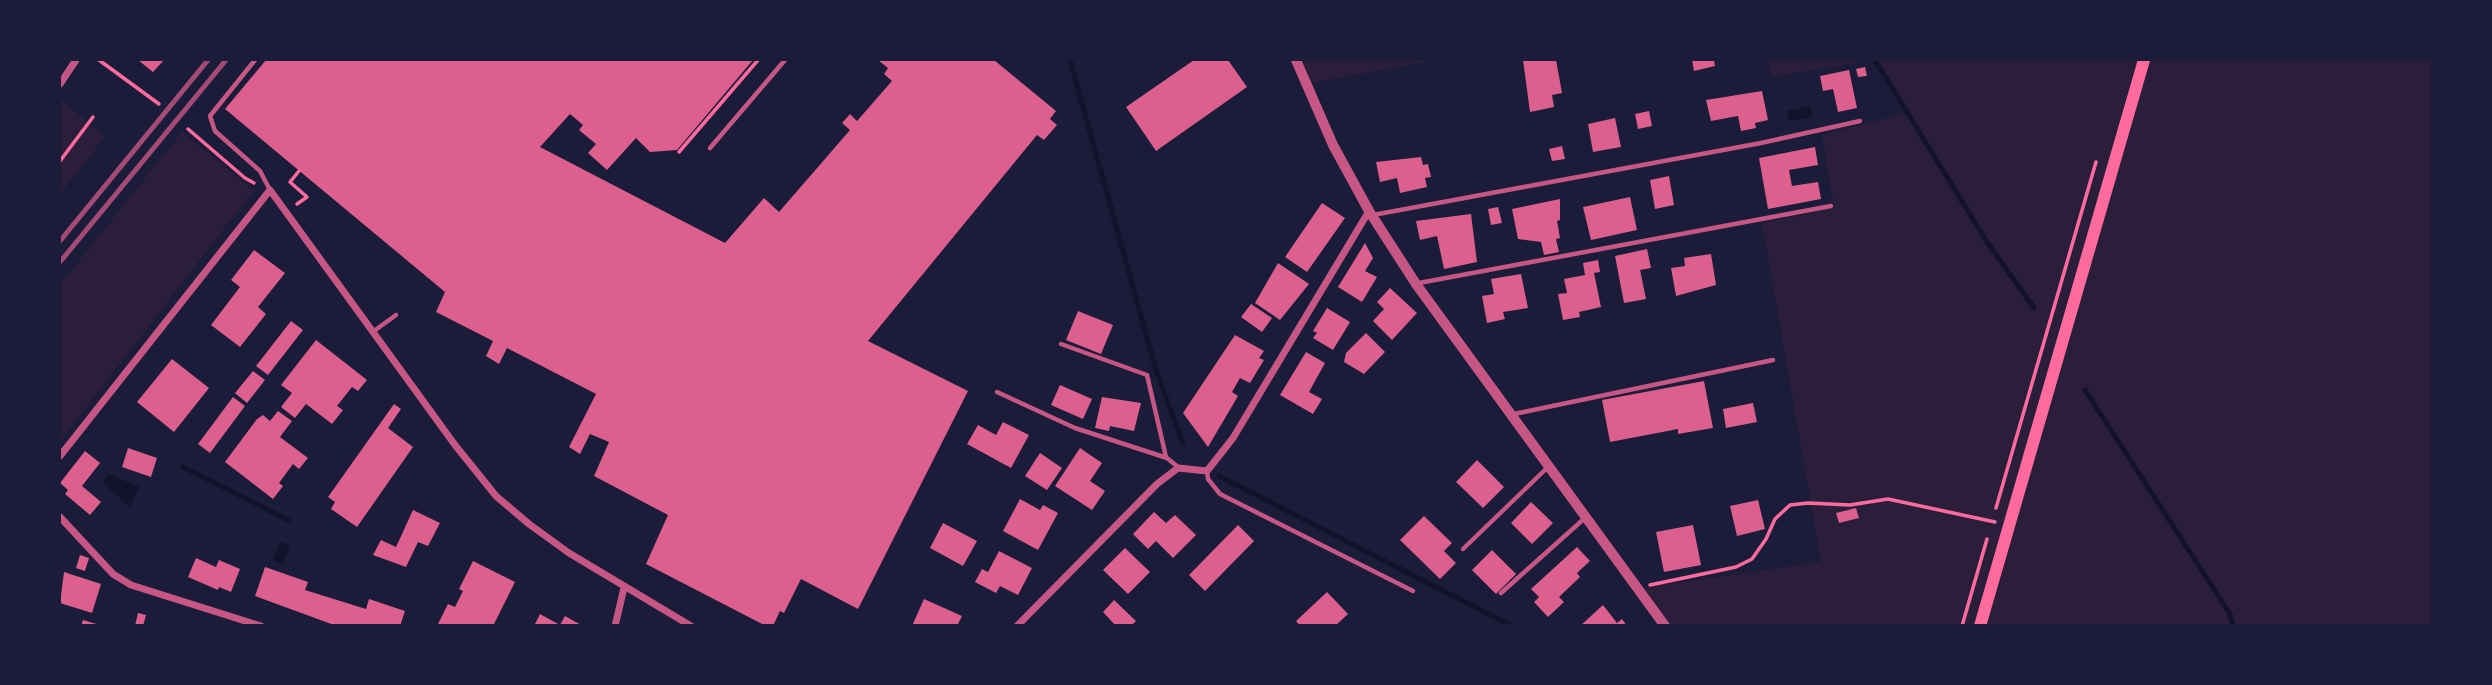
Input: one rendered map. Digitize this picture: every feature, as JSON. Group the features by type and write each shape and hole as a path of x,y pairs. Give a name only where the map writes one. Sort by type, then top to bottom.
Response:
{"main road":[{"path":"1980,625 2144,60"}],"street":[{"path":"60,84 76,60"},
{"path":"1296,60 1333,145 1370,213 1416,284 1665,625"},
{"path":"60,456 270,190 496,496 529,524 624,587 691,625"},
{"path":"1017,625 1129,510 1178,468 1207,471 1233,438 1370,213"},
{"path":"60,517 113,574 131,585 261,625"},
{"path":"615,625 624,587"}],"lane":[{"path":"255,60 210,116 215,131 260,171 270,190"},
{"path":"710,148 785,60"},
{"path":"1370,213 1748,146 1860,121"},
{"path":"1416,284 1831,206"},
{"path":"373,332 396,315"},
{"path":"1061,344 1147,375 1167,458"},
{"path":"1511,415 1773,360"},
{"path":"997,393 1076,428 1167,458 1178,468"},
{"path":"1463,549 1548,467"},
{"path":"1207,471 1208,479 1220,494 1413,591"},
{"path":"1501,593 1586,517"}],"path":[{"path":"99,60 159,104"},
{"path":"679,152 758,60"},
{"path":"60,161 93,117"},
{"path":"188,130 245,178"},
{"path":"1962,625 2099,152"},
{"path":"296,205 307,197 290,182 299,171"},
{"path":"1638,587 1736,567 1752,559 1766,539 1775,519 1790,505 1808,502 1850,505 1888,499 2009,526"}],"shaded area":[{"path":"1303,60 1435,60 1312,83"},
{"path":"1767,60 1782,61 1873,60 1771,77"},
{"path":"1877,60 2432,60 2432,625 1668,625 1641,588 1821,562 1762,223 1834,208 1822,135 1910,112"},
{"path":"62,100 105,137 60,194 60,103"},
{"path":"1810,106 1812,117 1789,121 1787,111"},
{"path":"182,132 254,190 60,441 60,285"},
{"path":"109,474 139,487 130,507 103,483"},
{"path":"280,542 290,545 283,564 273,560"}],"building":[{"path":"138,60 164,60 153,72"},
{"path":"266,60 753,60 677,150 650,152 636,138 607,170 588,153 596,144 579,130 583,125 570,114 540,147 725,243 764,198 779,212 850,130 842,123 850,114 857,121 892,81 884,74 888,68 878,60 994,60 1056,111 1050,119 1057,125 1044,140 1037,135 868,341 968,391 858,609 801,579 784,613 780,611 773,626 766,626 646,564 668,515 594,476 609,442 590,434 580,454 569,447 596,394 507,348 499,364 486,356 493,341 436,312 445,292 225,109"},
{"path":"1194,60 1228,60 1247,87 1156,151 1126,107"},
{"path":"1523,60 1556,60 1562,93 1552,95 1554,107 1530,112"},
{"path":"1692,60 1714,60 1715,66 1694,71"},
{"path":"1865,67 1867,76 1858,77 1856,69"},
{"path":"1849,70 1857,108 1838,112 1833,89 1823,91 1820,76"},
{"path":"1762,91 1768,120 1755,123 1756,128 1741,131 1738,116 1711,121 1706,100"},
{"path":"1649,111 1652,126 1638,129 1635,114"},
{"path":"1615,118 1621,147 1593,152 1588,124"},
{"path":"1562,146 1565,159 1552,161 1549,149"},
{"path":"1815,147 1818,165 1789,170 1792,186 1818,182 1821,199 1768,209 1759,158"},
{"path":"1421,157 1423,165 1428,164 1431,177 1425,178 1427,187 1400,193 1397,178 1380,182 1376,162"},
{"path":"1669,176 1674,205 1655,209 1650,180"},
{"path":"1630,197 1637,230 1591,240 1583,207"},
{"path":"1560,199 1560,220 1557,221 1560,238 1556,239 1559,252 1544,255 1541,242 1518,239 1512,209"},
{"path":"1322,203 1345,218 1307,272 1285,257"},
{"path":"1498,207 1502,223 1491,225 1488,209"},
{"path":"1471,214 1477,262 1444,269 1437,236 1420,240 1416,221"},
{"path":"1365,243 1373,258 1365,271 1377,277 1362,302 1338,287"},
{"path":"1647,249 1651,268 1640,270 1646,299 1624,303 1615,256"},
{"path":"254,250 285,273 258,307 266,314 240,347 211,325 240,287 231,280"},
{"path":"1711,254 1716,285 1676,296 1671,268 1685,266 1684,258"},
{"path":"1598,260 1600,272 1594,273 1601,307 1579,312 1580,317 1563,320 1558,294 1567,293 1564,279 1585,275 1583,263"},
{"path":"1278,263 1309,284 1280,320 1255,303"},
{"path":"1521,274 1528,308 1503,312 1505,319 1487,323 1482,296 1494,294 1491,279"},
{"path":"1390,288 1417,313 1392,340 1373,321 1384,309 1377,302"},
{"path":"1251,304 1272,318 1262,332 1241,317"},
{"path":"1327,308 1350,322 1333,350 1313,338 1317,333 1313,331"},
{"path":"1078,311 1113,325 1101,354 1066,340"},
{"path":"291,321 303,330 268,375 256,366"},
{"path":"1366,333 1385,352 1364,374 1344,362 1346,353"},
{"path":"1235,335 1264,351 1259,358 1264,360 1250,383 1240,378 1232,392 1238,396 1208,447 1183,413"},
{"path":"316,340 367,380 358,391 352,387 337,406 343,410 332,424 306,404 295,418 281,407 292,393 281,385"},
{"path":"1306,352 1325,363 1309,392 1322,399 1313,414 1280,395"},
{"path":"172,359 209,388 174,432 137,402"},
{"path":"253,371 265,380 247,403 235,393"},
{"path":"1704,381 1713,428 1678,434 1678,429 1610,442 1602,400"},
{"path":"1060,385 1092,399 1083,419 1051,405"},
{"path":"233,397 245,406 210,453 198,444"},
{"path":"1102,397 1141,403 1134,431 1110,426 1109,431 1095,428"},
{"path":"1753,403 1757,422 1726,428 1723,409"},
{"path":"394,404 401,409 388,428 413,447 357,527 331,509 335,502 328,497"},
{"path":"278,411 292,421 280,437 308,458 299,469 293,464 279,483 283,486 273,499 225,462 257,419 263,415 270,421"},
{"path":"1003,422 1029,435 1011,468 967,444 978,425 996,435"},
{"path":"128,448 157,458 151,477 122,467"},
{"path":"1080,448 1102,463 1090,481 1105,491 1092,510 1055,486"},
{"path":"85,451 100,463 82,486 101,502 90,515 65,494 68,490 60,483"},
{"path":"1040,453 1062,468 1047,490 1025,476"},
{"path":"1477,460 1504,487 1483,508 1456,482"},
{"path":"1020,499 1040,510 1043,505 1058,513 1038,550 1003,531"},
{"path":"1758,500 1765,529 1737,536 1730,506"},
{"path":"1531,502 1553,523 1532,544 1511,523"},
{"path":"1856,508 1859,518 1839,523 1836,513"},
{"path":"413,510 440,523 428,546 418,542 406,567 373,555 381,540 396,547"},
{"path":"1154,512 1166,523 1175,515 1196,535 1173,558 1156,541 1148,549 1133,534"},
{"path":"1424,516 1452,543 1444,551 1456,563 1440,579 1400,540"},
{"path":"943,523 977,541 963,566 930,548"},
{"path":"1238,525 1254,541 1205,591 1189,575"},
{"path":"1693,525 1701,565 1664,572 1656,532"},
{"path":"1577,547 1590,561 1577,573 1580,577 1559,597 1564,602 1548,617 1534,602 1539,597 1531,589"},
{"path":"1125,548 1150,572 1128,594 1103,570"},
{"path":"1492,550 1516,574 1496,594 1472,570"},
{"path":"999,551 1032,568 1018,595 1000,586 996,593 975,582 982,569 988,572"},
{"path":"80,555 89,558 85,571 76,568"},
{"path":"196,558 216,567 219,560 240,569 231,592 219,587 218,590 188,577"},
{"path":"473,561 515,582 493,626 437,626 448,604 455,607 463,591 459,589"},
{"path":"265,567 308,582 305,590 366,609 369,599 405,611 400,626 334,625 255,596"},
{"path":"64,572 101,584 92,613 60,603"},
{"path":"1327,592 1348,614 1335,626 1300,626 1296,621"},
{"path":"924,599 962,616 957,626 912,626"},
{"path":"1114,600 1136,621 1131,626 1116,626 1103,612"},
{"path":"1603,605 1617,623 1622,619 1627,626 1580,626"},
{"path":"138,613 146,615 143,626 135,626"},
{"path":"540,614 560,625 565,616 583,626 534,626"},
{"path":"83,620 100,625 100,626 81,626"}],"waterway":[{"path":"1070,60 1156,370 1183,444"},
{"path":"1875,60 1987,242 2034,308"},
{"path":"2085,390 2230,614 2233,626"},
{"path":"183,467 288,520"},
{"path":"1219,476 1512,626"}],"railway":[{"path":"60,241 208,60"},
{"path":"60,262 226,60"}]}
